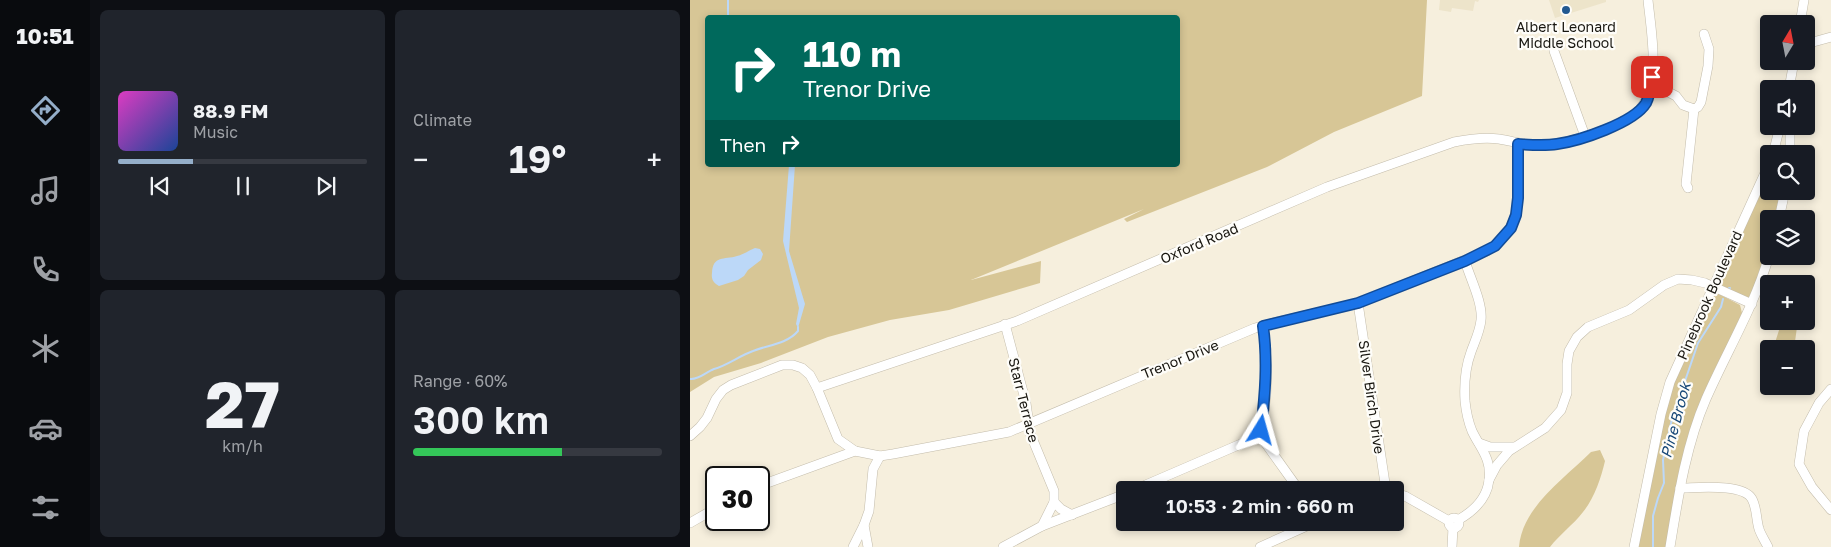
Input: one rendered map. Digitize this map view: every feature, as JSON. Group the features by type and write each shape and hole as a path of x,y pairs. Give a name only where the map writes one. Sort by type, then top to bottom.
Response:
{"street":[{"name":"Oxford Road","path":"817,388 1017,321 1327,187 1454,142 1470,138 1488,138 1538,146 1559,144 1622,122 1637,113 1646,103 1651,84 1652,50 1648,0"},
{"path":"1802,15 1804,0"},
{"path":"1688,188 1686,184 1694,109 1701,102 1708,66 1709,49 1704,34"},
{"path":"1815,41 1831,37"},
{"path":"1554,51 1585,136"},
{"path":"1651,84 1676,96 1683,105 1694,109"},
{"path":"1776,145 1778,135"},
{"path":"1790,135 1790,145"},
{"path":"1778,138 1784,136 1790,140"},
{"name":"Trenor Drive","path":"855,451 880,456 1009,432 1263,326 1358,303 1465,261 1495,246 1511,228 1518,204 1518,144"},
{"name":"Pinebrook Boulevard","path":"1634,547 1667,393 1712,286 1760,183"},
{"path":"1465,261 1481,309 1478,336 1470,353 1465,378 1468,418 1472,431 1488,458 1490,480"},
{"path":"1670,547 1680,488 1698,420 1752,304 1766,265"},
{"path":"1452,547 1453,523 1480,502 1485,495 1497,465 1513,447 1545,428 1561,410 1567,393 1568,356 1574,342 1584,330 1597,322 1634,307 1671,281 1687,279 1712,286 1752,304"},
{"name":"Silver Birch Drive","path":"1358,303 1385,481"},
{"name":"Starr Terrace","path":"1005,324 1026,403 1030,433 1054,492 1054,502"},
{"path":"1263,326 1266,352 1266,389 1260,434 1293,481"},
{"path":"690,436 703,423 723,390 782,365 793,365 802,368 810,374 817,388 838,439 835,458"},
{"path":"1831,389 1819,403 1804,431 1800,464 1812,487 1831,510"},
{"path":"1155,481 1260,434"},
{"path":"838,439 855,451"},
{"path":"1479,443 1490,447 1513,447"},
{"path":"770,482 855,451"},
{"path":"865,454 873,469"},
{"path":"854,546 864,525 871,503 873,469 880,456"},
{"path":"1680,488 1729,488 1744,492 1754,502 1759,528 1768,547"},
{"path":"1404,496 1453,523"},
{"path":"1002,547 1042,526 1116,498"},
{"path":"1042,526 1054,502 1061,510 1072,515"},
{"path":"690,523 705,514"},
{"path":"864,525 868,547"},
{"path":"1260,547 1294,531"}],"shaded area":[{"path":"690,0 1427,0 1422,96 1334,132 1267,167 1127,222 1124,219 1144,209 971,280 1041,261 1040,283 949,310 890,320 828,337 761,363 714,377 690,392"},
{"name":"Albert Leonard Middle School","path":"1440,0 1479,0 1478,2 1475,1 1473,11 1452,8 1451,12 1439,10"},
{"name":"Albert Leonard Middle School","path":"1549,0 1606,0 1606,2 1555,18"},
{"path":"1760,190 1760,200 1780,200 1778,210 1760,210 1760,265 1764,265 1750,297 1721,286 1719,283"},
{"path":"1714,294 1719,294 1740,305 1742,313 1696,416 1668,547 1638,547 1664,412 1677,372"},
{"path":"1779,330 1797,330 1795,340 1776,340"},
{"path":"1600,450 1605,461 1597,488 1591,501 1579,517 1550,547 1519,547 1528,519 1546,494 1591,452"}],"water":[{"path":"789,167 795,167 789,251 805,304 798,328 796,324 799,308 783,241"},
{"path":"755,248 760,249 763,254 761,260 748,270 744,276 719,286 714,282 712,273 714,263 720,259 739,255"}],"waterway":[{"path":"728,0 728,15"},
{"name":"Pine Brook","path":"1653,547 1653,516 1664,483 1663,460 1672,419 1698,343 1721,307 1723,299"},
{"path":"690,379 699,377 748,353 788,339 798,331 798,327"}],"place":[{"name":"Albert Leonard Middle School","path":"1566,10"}],"route":[{"path":"1261,430 1266,389 1266,352 1263,326 1358,303 1465,261 1495,246 1511,228 1516,215 1518,198 1518,144 1538,146 1559,144 1606,129 1631,118 1646,103 1651,89 1652,77"}]}
